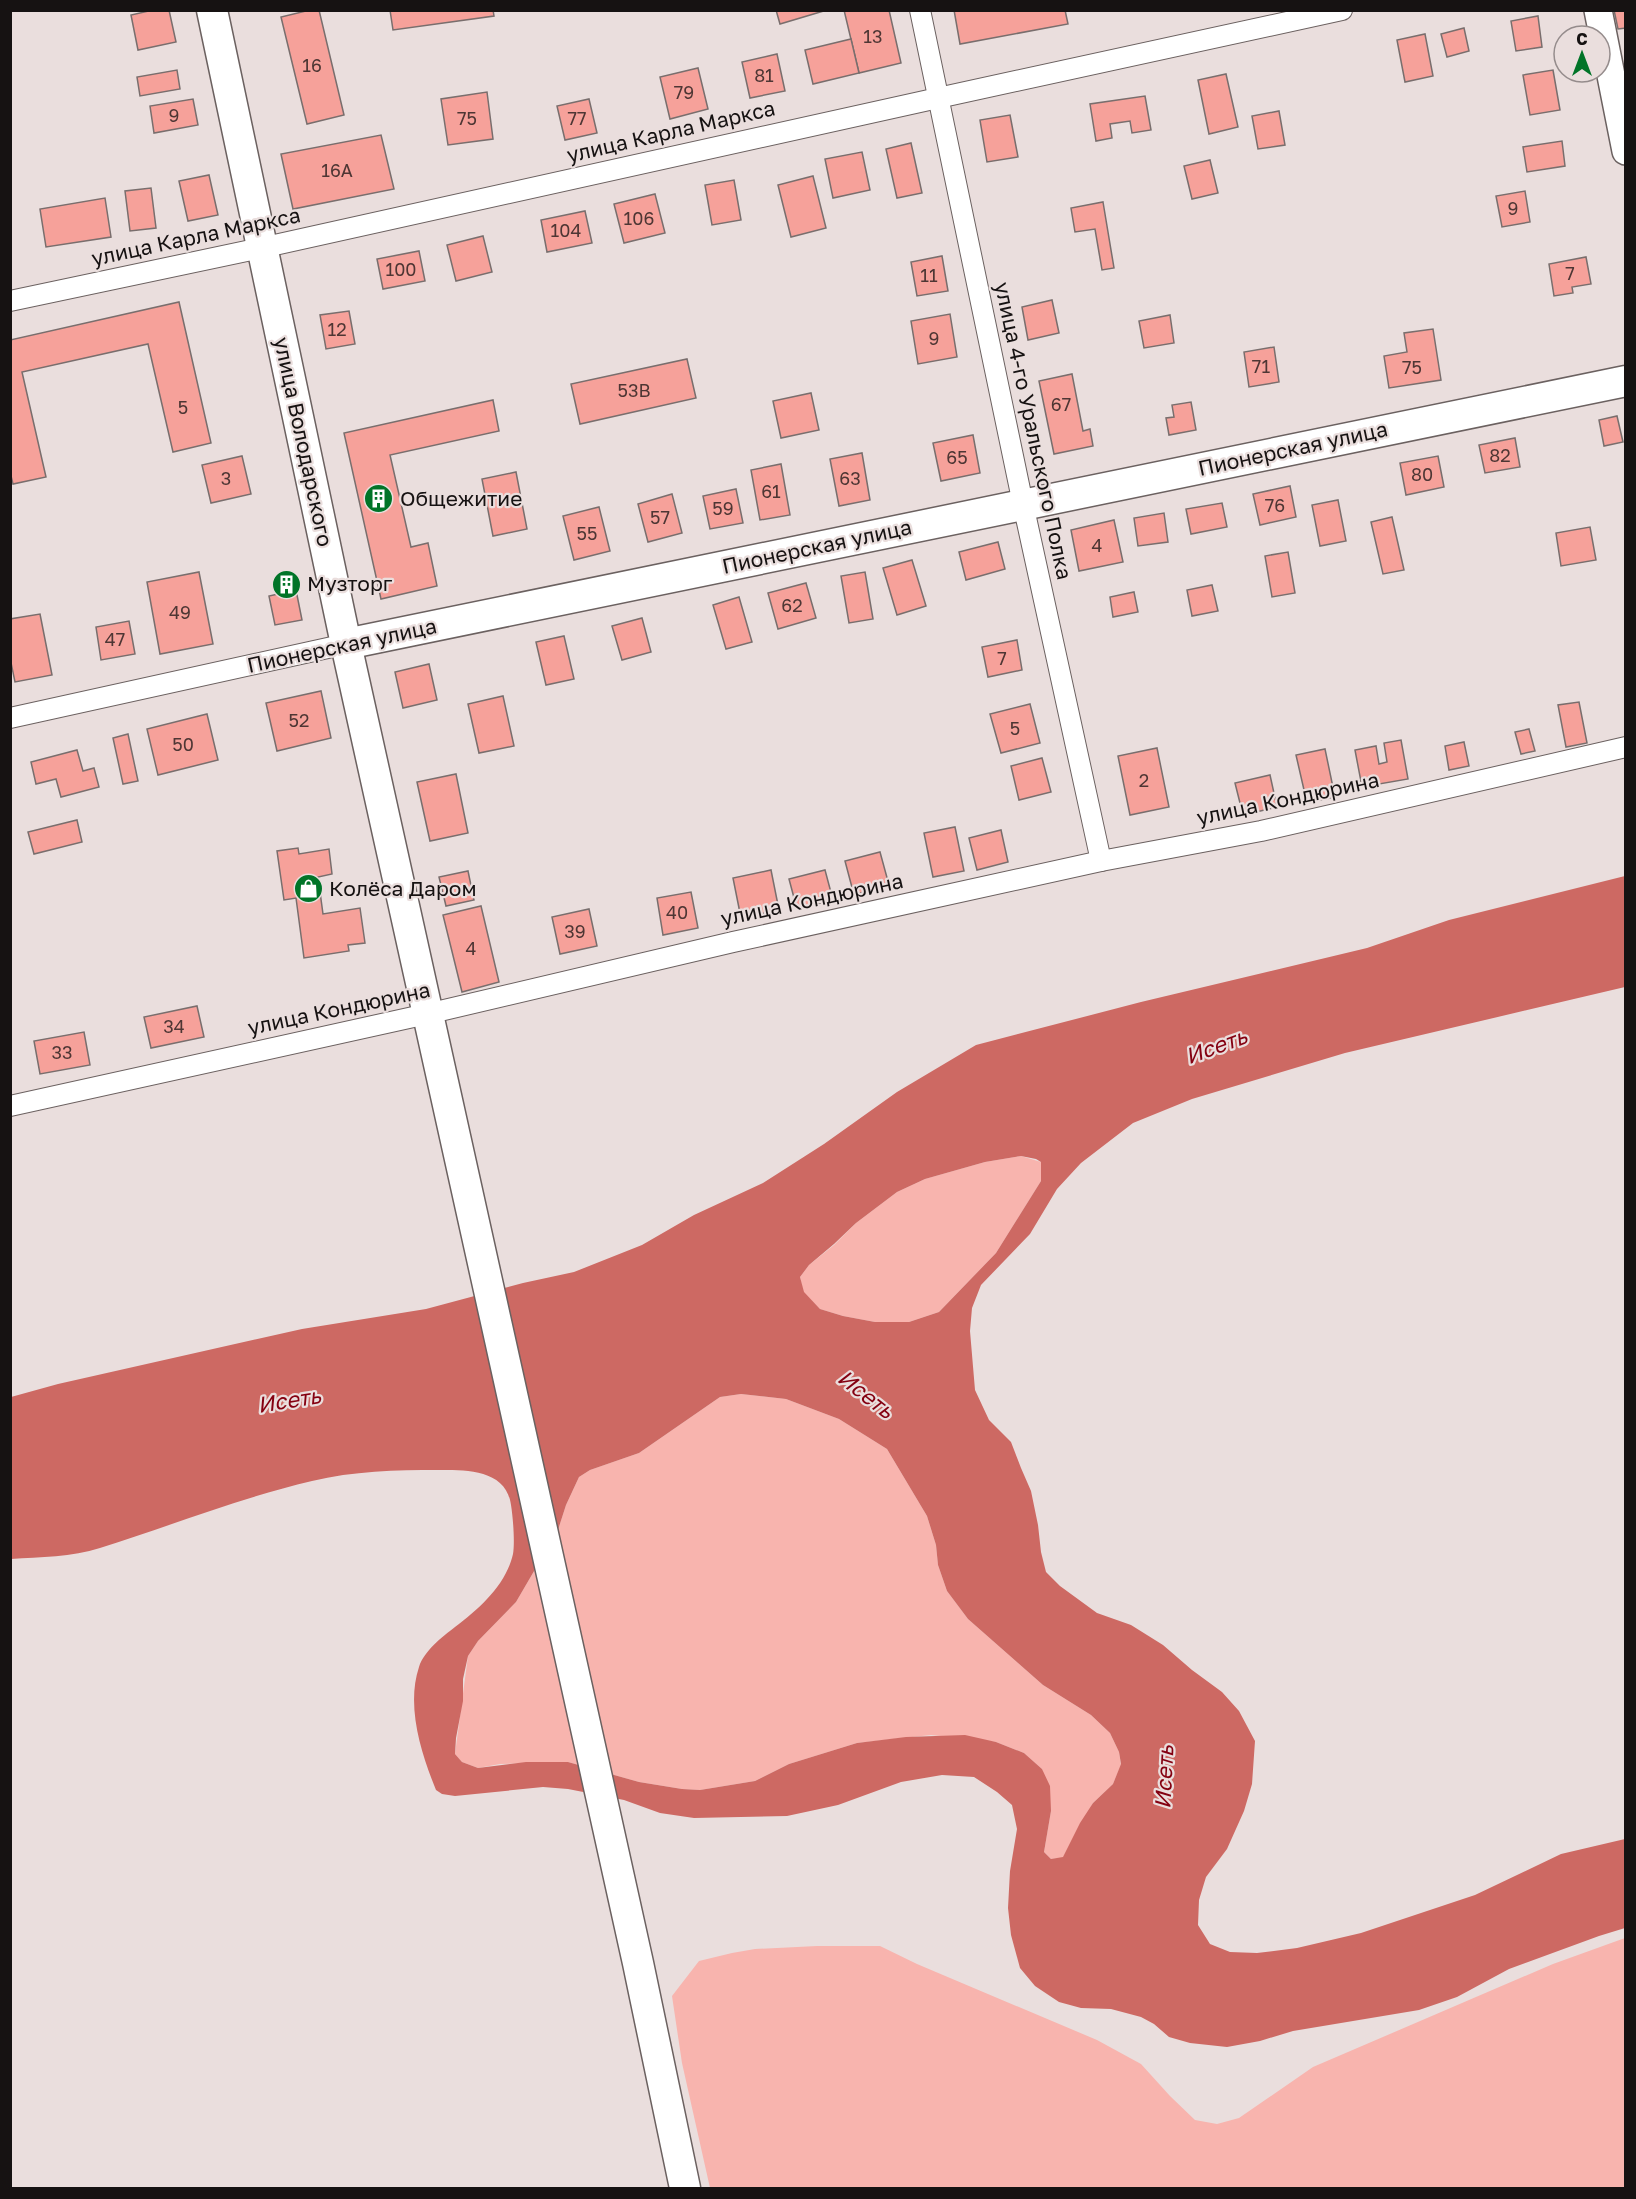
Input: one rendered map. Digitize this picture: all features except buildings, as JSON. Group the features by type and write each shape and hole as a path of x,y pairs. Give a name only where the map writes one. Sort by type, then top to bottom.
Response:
{"main road":[{"name":"улица Володарского","path":"212,10 346,644 638,1963 685,2188"},
{"path":"1598,10 1626,152"},
{"name":"Пионерская улица","path":"346,644 1626,381"}],"street":[{"name":"улица 4-го Уральского Полка","path":"920,10 1023,504 1101,861"},
{"name":"улица Карла Маркса","path":"10,301 1342,10"},
{"name":"Пионерская улица","path":"10,718 346,644"},
{"name":"улица Кондюрина","path":"10,1106 427,1014 733,942 1101,861 1261,831 1626,747"}],"shaded area":[{"path":"1021,1156 1041,1162 1041,1181 996,1253 939,1312 909,1322 875,1322 820,1309 803,1292 800,1277 809,1265 856,1223 897,1192 925,1179 985,1162"},
{"path":"741,1394 786,1399 839,1419 887,1449 927,1516 936,1545 938,1565 947,1591 968,1619 1043,1685 1091,1715 1110,1733 1119,1752 1121,1765 1113,1784 1093,1803 1063,1858 1051,1859 1044,1852 1051,1811 1042,1769 1024,1753 996,1742 931,1735 857,1743 789,1764 755,1781 700,1790 639,1782 568,1762 500,1764 478,1768 462,1762 455,1754 468,1656 478,1641 516,1602 558,1530 579,1477 590,1470 639,1453 720,1397"},
{"path":"1625,1938 1625,2188 710,2188 682,2063 672,1996 699,1961 732,1953 755,1949 817,1946 880,1946 917,1964 1097,2040 1141,2064 1195,2120 1217,2124 1239,2118 1313,2067 1553,1964"}],"water":[{"name":"Исеть","path":"1625,876 1625,987 1345,1053 1192,1099 1133,1123 1081,1163 1057,1189 1030,1234 981,1285 972,1308 970,1331 975,1390 989,1420 1011,1442 1031,1491 1046,1572 1060,1586 1097,1613 1131,1625 1163,1645 1222,1692 1239,1711 1255,1741 1252,1784 1244,1811 1227,1849 1206,1877 1199,1900 1198,1925 1210,1944 1230,1952 1257,1953 1297,1948 1361,1933 1475,1895 1561,1854 1625,1839 1625,1928 1509,1969 1457,1997 1419,2010 1293,2031 1260,2041 1227,2047 1190,2043 1169,2037 1154,2024 1141,2017 1111,2009 1081,2008 1059,2002 1035,1986 1020,1968 1011,1935 1008,1908 1010,1871 1017,1829 1012,1805 974,1777 942,1775 901,1782 838,1805 787,1816 694,1818 660,1813 624,1800 568,1789 543,1787 455,1796 442,1794 436,1790 425,1761 417,1729 415,1682 425,1655 490,1595 498,1586 509,1565 514,1543 511,1505 508,1493 493,1478 461,1470 406,1470 327,1478 258,1496 89,1551 11,1559 11,1397 58,1384 302,1329 426,1309 574,1272 642,1245 694,1215 763,1183 824,1144 897,1092 976,1045 1141,1002 1367,948 1449,920","holes":["1021,1156 1041,1162 1041,1181 996,1253 939,1312 909,1322 875,1322 820,1309 804,1292 800,1277 809,1265 856,1223 897,1192 925,1179 985,1162","741,1394 786,1399 839,1419 887,1449 927,1516 936,1545 938,1565 947,1591 968,1619 1043,1685 1091,1715 1110,1733 1119,1752 1121,1764 1113,1784 1093,1803 1063,1857 1051,1859 1044,1852 1051,1811 1050,1786 1042,1769 1024,1753 996,1742 965,1735 906,1737 857,1743 789,1764 755,1781 700,1790 639,1782 568,1762 526,1762 478,1768 462,1762 455,1754 463,1701 463,1679 468,1656 478,1641 516,1602 558,1530 579,1477 590,1470 639,1453 720,1397"]}],"place":[{"name":"Общежитие","path":"379,499"},
{"name":"Музторг","path":"286,584"},
{"name":"Колёса Даром","path":"308,889"}]}
